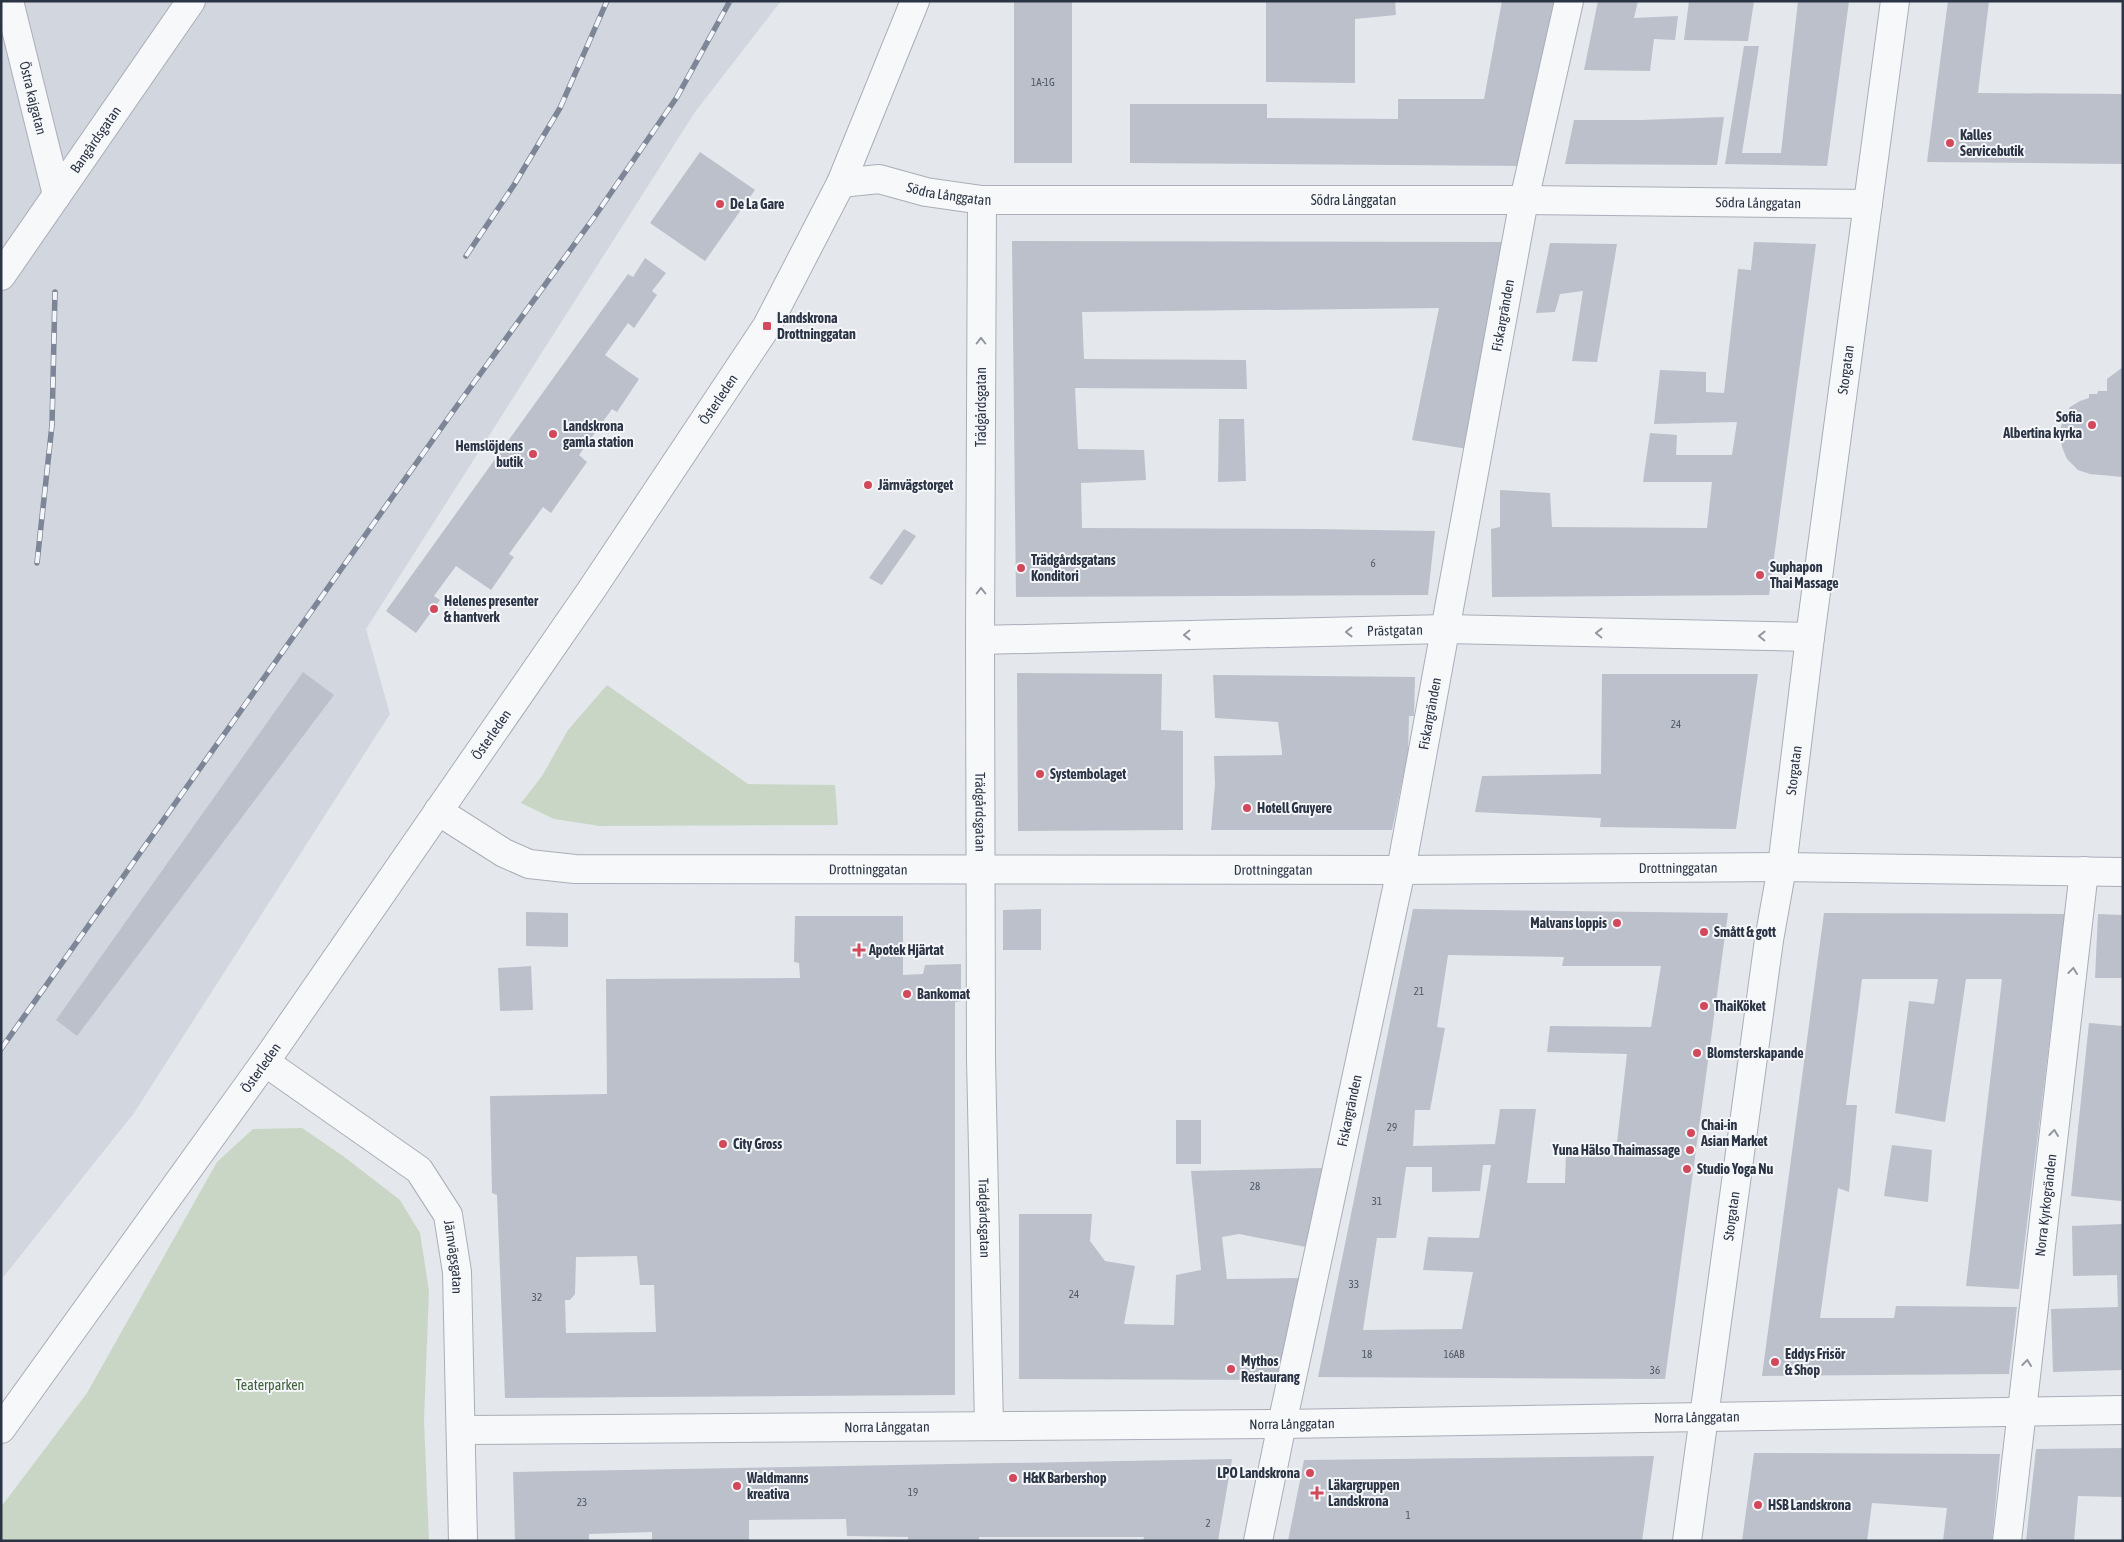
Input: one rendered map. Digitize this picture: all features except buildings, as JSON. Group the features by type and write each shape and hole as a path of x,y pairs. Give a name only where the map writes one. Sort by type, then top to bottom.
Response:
{"street":[{"name":"Östra kajgatan","path":"9,1 57,194"},
{"name":"Bangårdsgatan","path":"1,276 191,1"},
{"name":"Österleden","path":"1,1429 265,1062 597,581 766,326 842,183 915,1"},
{"name":"Fiskargränden","path":"1258,1541 1401,870 1524,200 1570,1"},
{"name":"Storgatan","path":"1686,1541 1769,940 1782,867 1810,637 1895,1"},
{"name":"Södra Långgatan","path":"842,183 879,179 926,192 982,200 1524,200 1868,204"},
{"name":"Trädgårdsgatan","path":"982,200 981,1069 989,1425"},
{"name":"Prästgatan","path":"980,640 1446,629 1810,637"},
{"name":"Drottninggatan","path":"438,811 504,853 529,864 566,868 1401,870 1782,867 2123,872"},
{"name":"Norra Kyrkogränden","path":"2007,1541 2084,871"},
{"name":"Järnvägsgatan","path":"265,1062 420,1170 448,1215 456,1272 463,1541"},
{"name":"Norra Långgatan","path":"461,1430 1282,1424 2123,1410"}],"shaded area":[{"path":"1,1 781,1 695,112 366,629 390,714 134,1113 1,1280"}],"green space":[{"path":"607,685 748,784 835,785 838,825 600,826 554,819 521,803 542,776 568,730"},
{"name":"Teaterparken","path":"302,1128 343,1156 400,1200 420,1233 429,1291 424,1420 429,1541 1,1541 1,1507 87,1393 217,1162 253,1129"}],"railway":[{"path":"466,256 514,185 560,108 607,1"},
{"path":"1,1049 454,410 595,216 677,97 730,1"},
{"path":"37,563 52,425 55,292"}],"place":[{"name":"Kalles Servicebutik","path":"1950,143"},
{"name":"De La Gare","path":"720,204"},
{"name":"Landskrona Drottninggatan","path":"767,326"},
{"name":"Sofia Albertina kyrka","path":"2092,425"},
{"name":"Landskrona gamla station","path":"553,434"},
{"name":"Hemslöjdens butik","path":"533,454"},
{"name":"Järnvägstorget","path":"868,485"},
{"name":"Trädgårdsgatans Konditori","path":"1021,568"},
{"name":"Suphapon Thai Massage","path":"1760,575"},
{"name":"Helenes presenter & hantverk","path":"434,609"},
{"name":"Systembolaget","path":"1040,774"},
{"name":"Hotell Gruyere","path":"1247,808"},
{"name":"Malvans loppis","path":"1617,923"},
{"name":"Smått & gott","path":"1704,932"},
{"name":"Apotek Hjärtat","path":"859,950"},
{"name":"Bankomat","path":"907,994"},
{"name":"ThaiKöket","path":"1704,1006"},
{"name":"Blomsterskapande","path":"1697,1053"},
{"name":"Chai-in Asian Market","path":"1691,1133"},
{"name":"City Gross","path":"723,1144"},
{"name":"Yuna Hälso Thaimassage","path":"1690,1150"},
{"name":"Studio Yoga Nu","path":"1687,1169"},
{"name":"Eddys Frisör & Shop","path":"1775,1362"},
{"name":"Mythos Restaurang","path":"1231,1369"},
{"name":"LPO Landskrona","path":"1310,1473"},
{"name":"H&K Barbershop","path":"1013,1478"},
{"name":"Waldmanns kreativa","path":"737,1486"},
{"name":"Läkargruppen Landskrona","path":"1317,1493"},
{"name":"HSB Landskrona","path":"1758,1505"}]}
